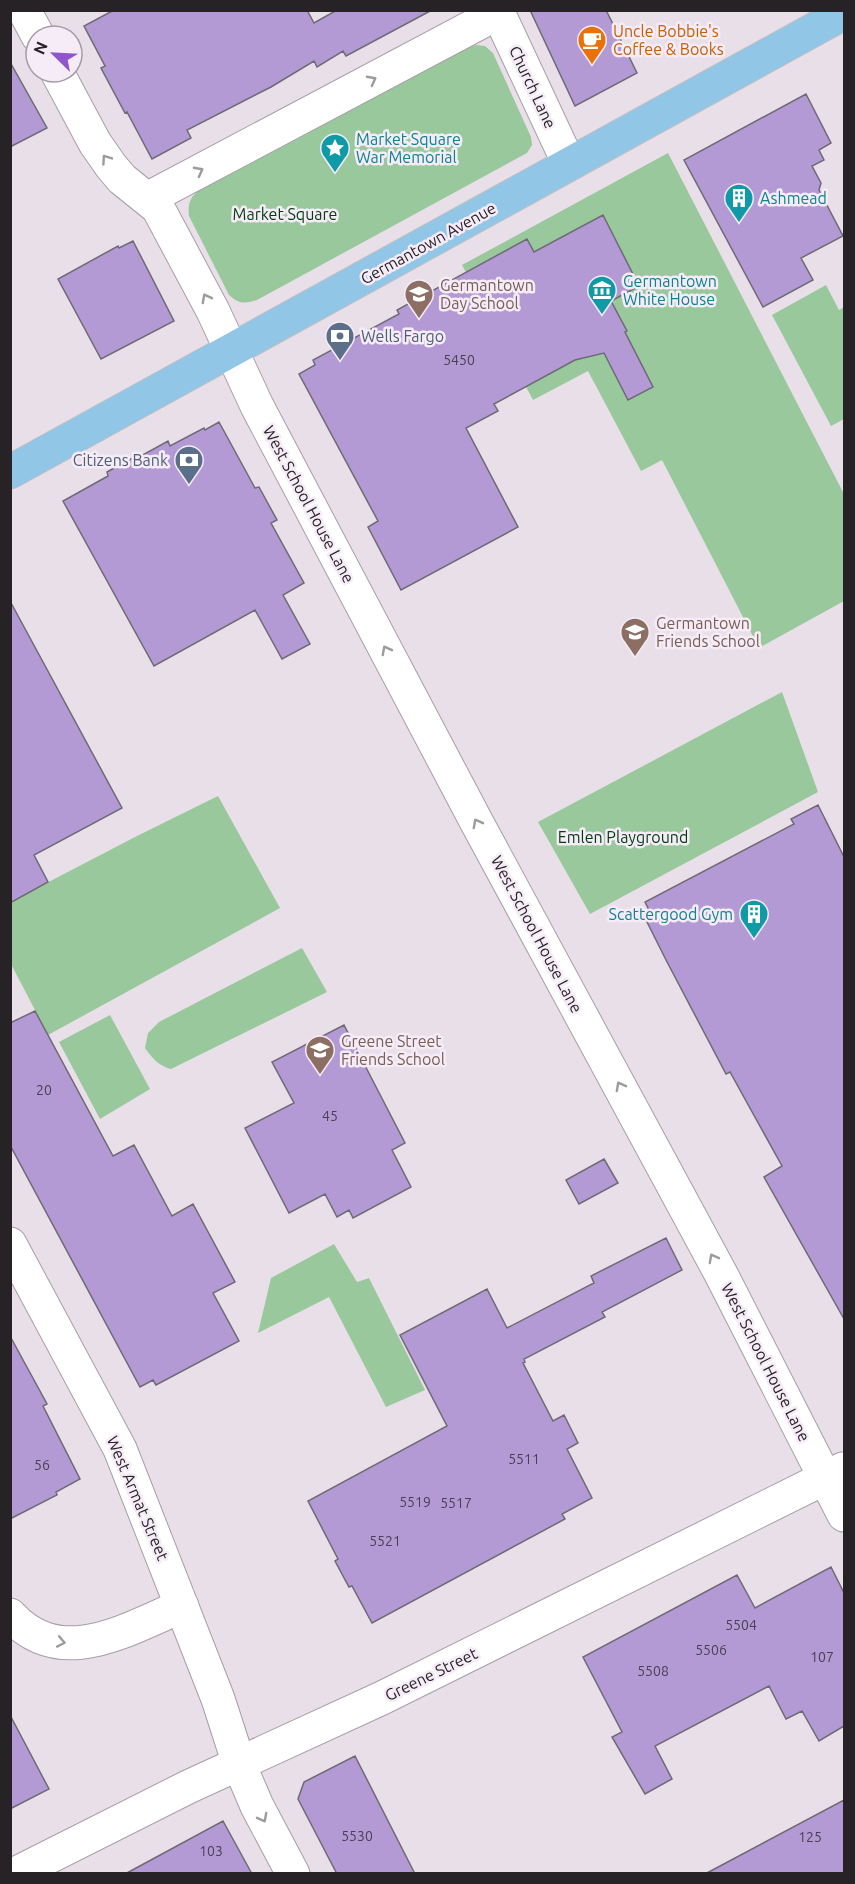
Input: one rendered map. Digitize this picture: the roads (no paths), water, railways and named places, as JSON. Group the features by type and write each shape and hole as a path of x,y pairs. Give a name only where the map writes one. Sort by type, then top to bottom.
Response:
{"main road":[{"name":"Germantown Avenue","path":"10,472 844,12"}],"street":[{"path":"24,10 32,24"},
{"path":"147,199 497,12"},
{"name":"Church Lane","path":"497,12 569,164"},
{"name":"West School House Lane","path":"63,84 95,143 111,166 128,184 158,208 213,311 257,406 476,821 721,1274 835,1473 844,1515"},
{"name":"West Armat Street","path":"10,1244 120,1449 218,1699 239,1764 257,1806 293,1874"},
{"name":"Greene Street","path":"15,1874 188,1787 382,1698 835,1473"},
{"path":"10,1615 31,1631 48,1639 68,1644 87,1643 107,1638 182,1606"}],"place":[{"name":"Uncle Bobbie's Coffee & Books","path":"592,66"},
{"name":"Market Square War Memorial","path":"335,174"},
{"name":"Ashmead","path":"739,224"},
{"name":"Germantown White House","path":"602,316"},
{"name":"Germantown Day School","path":"419,320"},
{"name":"Wells Fargo","path":"340,362"},
{"name":"Citizens Bank","path":"189,486"},
{"name":"Germantown Friends School","path":"635,658"},
{"name":"Scattergood Gym","path":"754,940"},
{"name":"Greene Street Friends School","path":"320,1076"}],"park label":[{"name":"Market Square","path":"285,214"},
{"name":"Emlen Playground","path":"623,837"}]}
